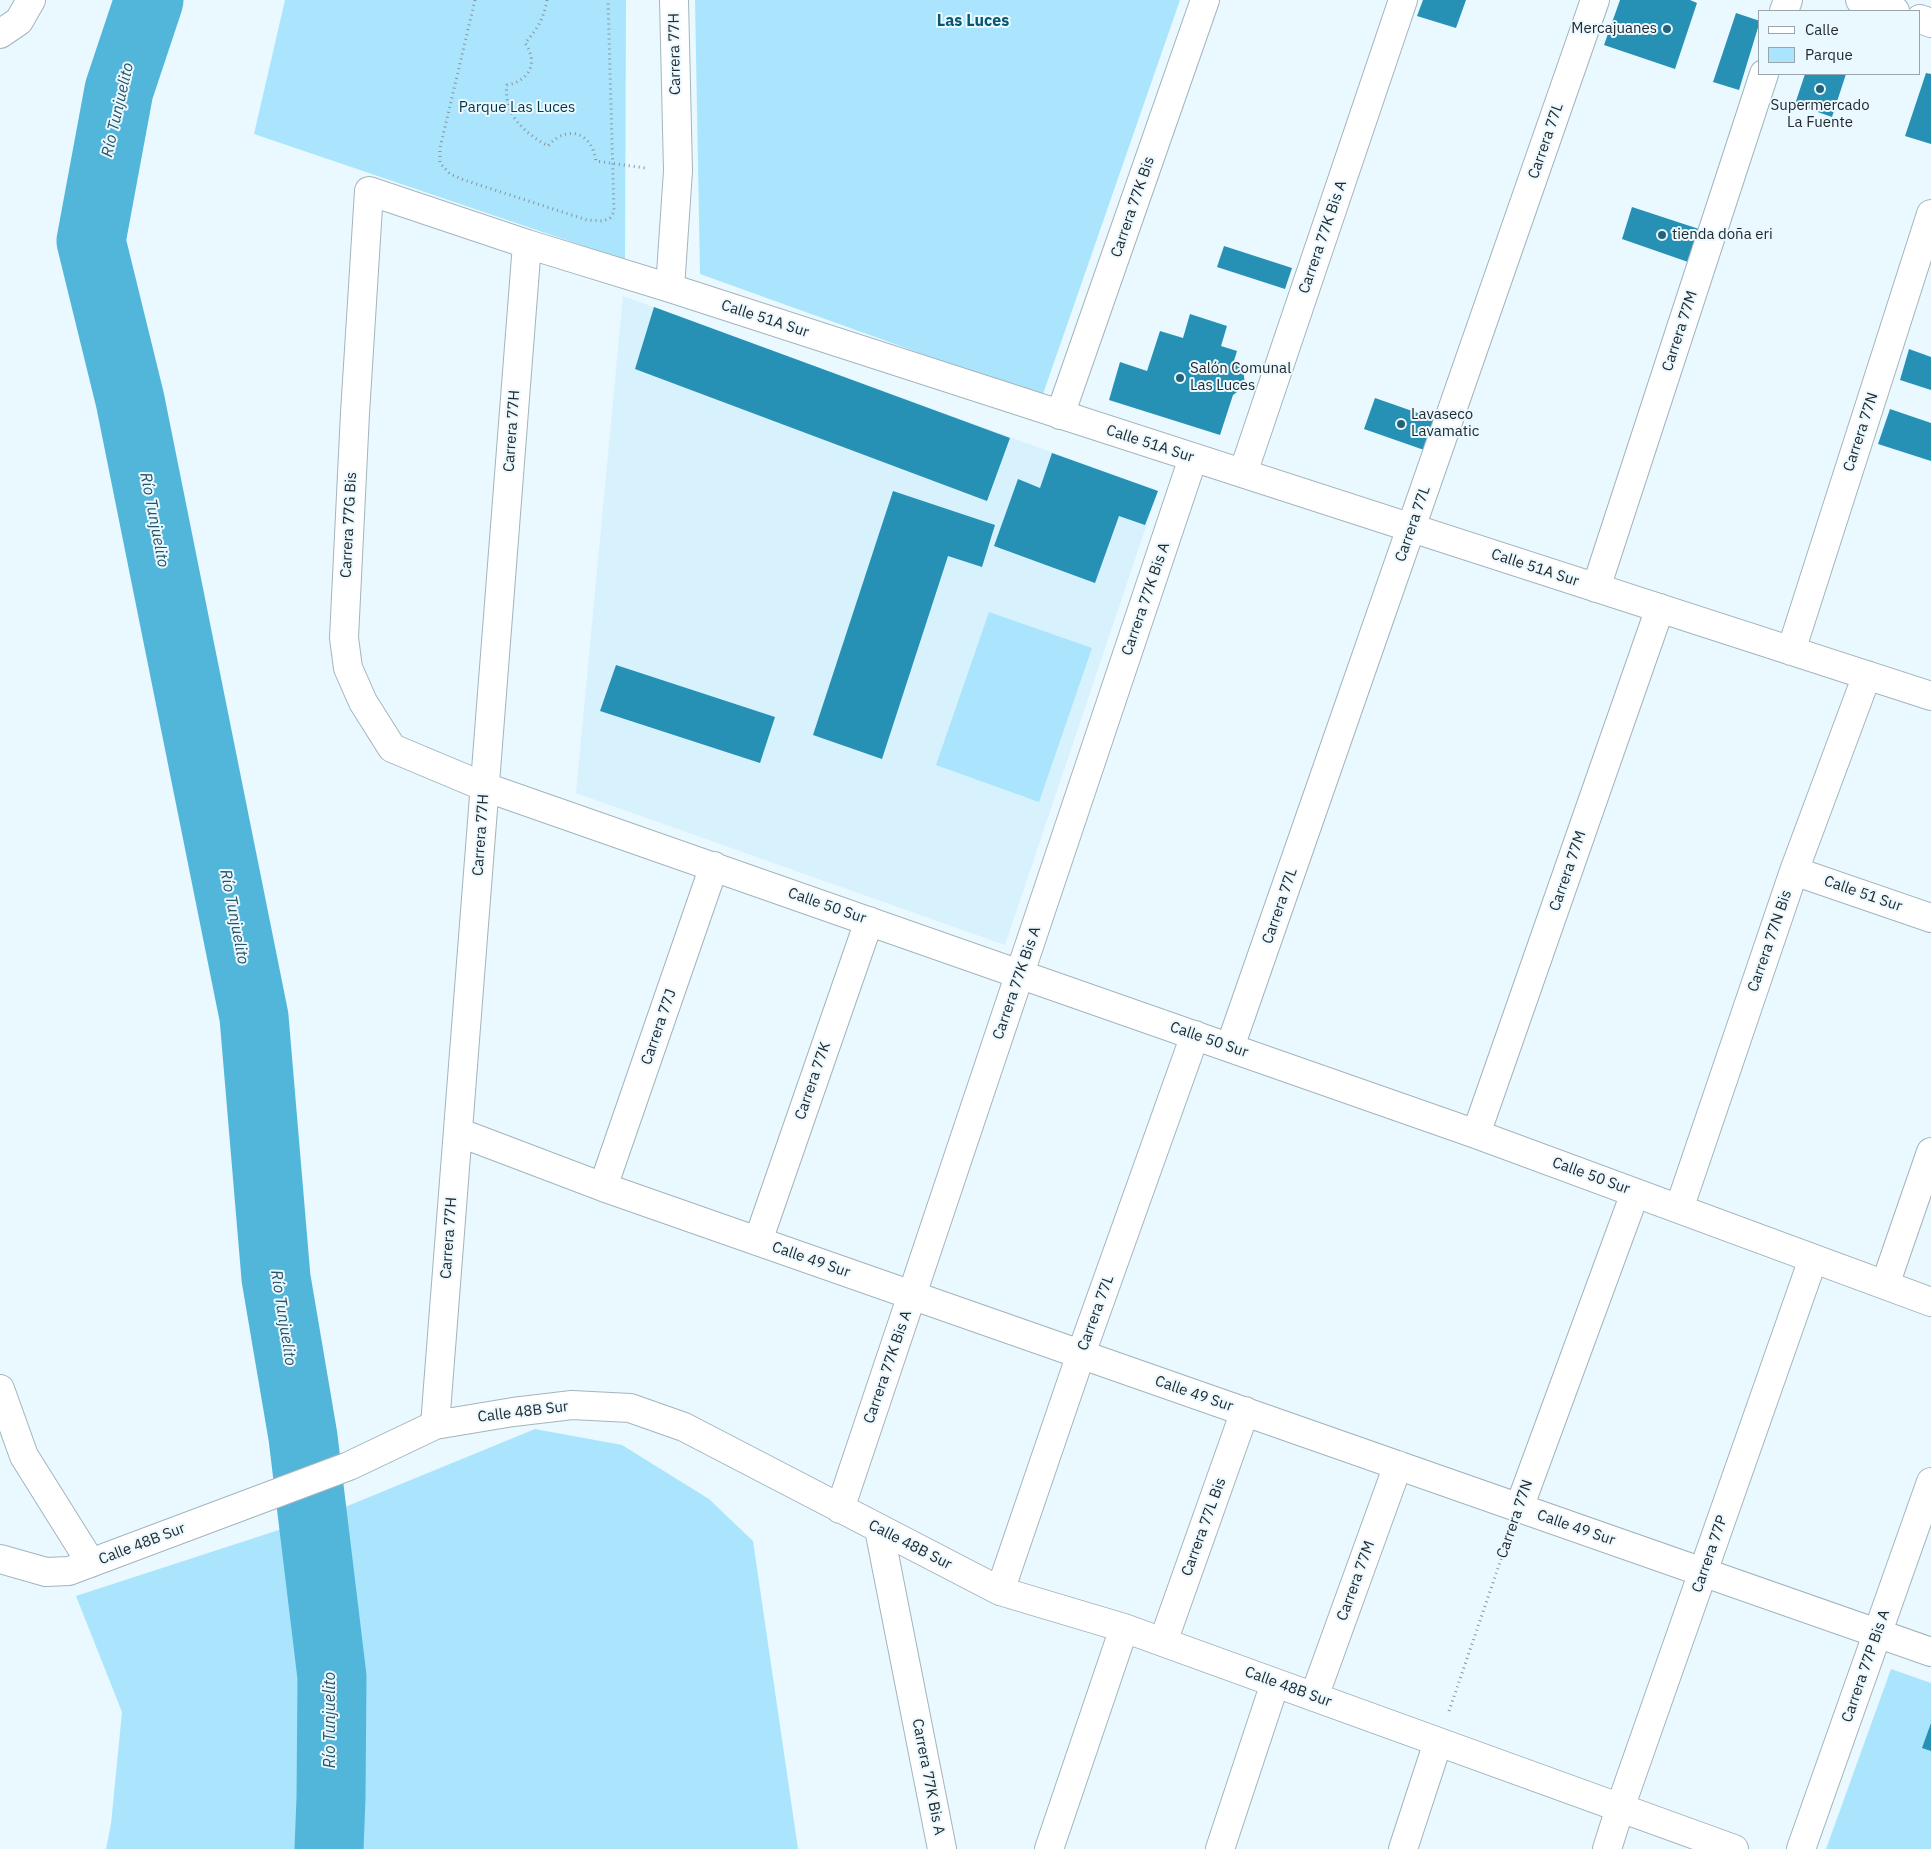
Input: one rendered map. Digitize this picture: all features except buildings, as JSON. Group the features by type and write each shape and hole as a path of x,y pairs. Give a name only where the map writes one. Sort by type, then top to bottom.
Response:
{"street":[{"path":"0,34 19,21 31,0"},
{"name":"Carrera 77H","path":"670,288 678,171 674,0"},
{"name":"Carrera 77K Bis","path":"1060,415 1205,0"},
{"name":"Carrera 77K Bis A","path":"1243,474 1403,0"},
{"name":"Carrera 77L","path":"1230,1047 1595,0"},
{"path":"1860,0 1892,10"},
{"name":"Carrera 77M","path":"1596,588 1764,75"},
{"name":"Calle 51A Sur","path":"369,191 527,244 670,288 1931,696"},
{"name":"Carrera 77G Bis","path":"369,191 355,413 344,638 348,668 363,702 392,748 484,787"},
{"name":"Carrera 77N","path":"1791,651 1931,214"},
{"name":"Carrera 77H","path":"435,1425 527,244"},
{"name":"Carrera 77K Bis A","path":"840,1509 1194,458"},
{"name":"Carrera 77M","path":"1476,1134 1660,608"},
{"name":"Carrera 77N Bis","path":"1679,1208 1794,871 1867,676"},
{"name":"Calle 50 Sur","path":"484,787 1476,1134 1931,1302"},
{"name":"Carrera 77J","path":"603,1187 714,866"},
{"name":"Calle 51 Sur","path":"1794,871 1931,918"},
{"name":"Carrera 77K","path":"758,1241 869,921"},
{"name":"Carrera 77L","path":"1000,1591 1081,1354 1195,1035"},
{"name":"Calle 49 Sur","path":"458,1132 603,1187 1931,1652"},
{"path":"1885,1285 1931,1152"},
{"name":"Carrera 77N","path":"1519,1508 1635,1193"},
{"name":"Carrera 77P","path":"1607,1849 1813,1259"},
{"path":"0,1389 24,1456 91,1563"},
{"name":"Calle 48B Sur","path":"0,1559 46,1572 69,1571 349,1466 435,1425 513,1412 572,1405 630,1408 684,1427 1000,1591 1124,1628 1734,1849"},
{"name":"Carrera 77L Bis","path":"1163,1642 1245,1412"},
{"name":"Carrera 77M","path":"1314,1697 1398,1465"},
{"name":"Carrera 77P Bis A","path":"1801,1849 1931,1482"},
{"name":"Carrera 77K Bis A","path":"879,1529 942,1849"},
{"path":"1049,1849 1124,1628"},
{"path":"1220,1849 1276,1683"},
{"path":"1403,1849 1438,1742"}],"path":[{"path":"475,0 440,148 440,163 450,174 464,180 587,220 596,221 610,218 614,212 608,0"},
{"path":"547,0 545,14 536,30 525,43 530,50 532,58 528,74 523,80 507,85 506,96 510,111 528,135 548,146 561,135 569,133 578,134 592,144 596,161 678,171"},
{"name":"Carrera 77N","path":"1438,1742 1519,1508"}],"shaded area":[{"path":"623,296 1158,491 1005,945 576,793"}],"green space":[{"name":"Parque Las Luces","path":"285,0 626,0 625,260 254,134"},
{"path":"695,0 1180,0 1042,397 700,274"},
{"path":"989,612 1092,648 1039,802 936,765"},
{"path":"535,1429 622,1445 709,1499 753,1541 798,1849 106,1849 111,1824 122,1712 76,1596 328,1514"},
{"path":"1891,1669 1931,1683 1931,1849 1826,1849"}],"waterway":[{"name":"Río Tunjuelito","path":"149,0 119,90 91,241 130,400 254,1017 276,1278 303,1437 332,1677 329,1849"}],"place":[{"name":"Mercajuanes","path":"1667,29"},
{"name":"Supermercado La Fuente","path":"1820,89"},
{"name":"tienda doña eri","path":"1662,235"},
{"name":"Salón Comunal Las Luces","path":"1180,378"},
{"name":"Lavaseco Lavamatic","path":"1401,424"}],"district":[{"name":"Las Luces","path":"973,21"}]}
